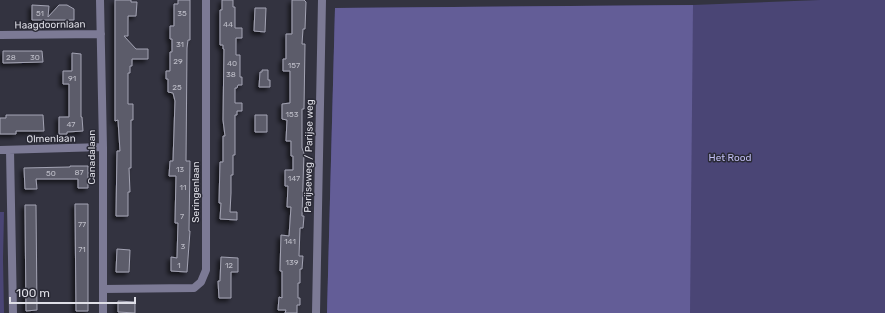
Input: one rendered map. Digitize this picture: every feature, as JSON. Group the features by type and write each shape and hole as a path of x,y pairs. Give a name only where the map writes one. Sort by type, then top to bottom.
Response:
{"street":[{"name":"Canadalaan","path":"100,0 103,147 103,313"},
{"name":"Seringenlaan","path":"103,289 194,288 201,282 206,270 206,0"},
{"name":"Parijseweg / Parijse weg","path":"316,313 322,0"},
{"name":"Haagdoornlaan","path":"0,35 101,34"},
{"name":"Olmenlaan","path":"0,150 103,147"},
{"path":"10,150 13,313"}],"green space":[{"name":"Het Rood","path":"820,0 885,0 885,313 327,313 335,8 693,5"},
{"path":"0,212 4,212 4,313 0,313"}],"shaded area":[{"name":"Het Rood","path":"693,5 690,313 327,313 335,8"}],"building":[{"path":"115,0 131,0 131,2 137,2 136,16 128,16 128,36 124,36 136,49 148,49 148,59 132,59 130,73 128,73 128,104 133,104 133,120 131,120 131,168 129,168 130,192 128,192 128,216 116,216 117,151 120,151 118,120 115,121"},
{"path":"178,0 190,0 190,40 188,40 187,48 186,161 190,161 190,231 187,272 171,271 171,257 177,258 178,223 175,223 176,176 169,176 170,161 173,161 175,101 173,93 168,92 168,79 166,79 166,71 170,71 172,39 170,39 170,26 174,26 174,4 178,4"},
{"path":"222,0 233,0 233,7 235,7 235,28 242,28 242,38 236,38 236,55 240,55 240,77 242,77 242,85 238,85 237,88 235,88 235,103 242,103 242,111 237,111 237,115 235,115 235,155 233,155 233,175 231,175 230,212 237,212 237,220 220,219 220,162 223,162 223,136 225,136 223,120 224,49 223,45 220,45 220,10 222,10"},
{"path":"292,0 304,0 306,2 305,29 303,29 302,44 305,44 304,109 302,109 302,148 304,153 302,216 304,216 303,228 300,228 299,256 303,256 302,269 300,269 300,283 298,283 298,298 300,298 300,305 297,305 297,313 285,313 286,310 278,310 279,297 282,298 282,271 280,271 281,235 289,236 291,207 287,207 288,186 285,186 285,170 293,170 293,156 291,156 291,141 286,141 287,120 282,119 282,104 290,103 290,71 283,71 283,59 286,59 286,34 292,34"},
{"path":"32,5 49,6 48,17 59,5 67,5 74,9 74,20 32,20"},
{"path":"255,8 266,8 265,32 254,31"},
{"path":"3,51 42,51 43,62 3,63"},
{"path":"72,53 81,54 81,117 83,131 59,134 59,117 69,117 69,84 63,84 63,71 72,71"},
{"path":"262,70 268,70 270,87 259,87 260,72 262,72"},
{"path":"6,115 43,115 44,131 16,131 16,134 0,134 0,118 6,118"},
{"path":"255,115 267,115 267,132 255,132"},
{"path":"88,166 88,188 78,188 78,179 36,179 37,189 25,189 24,168"},
{"path":"75,204 88,204 88,311 76,311"},
{"path":"25,205 36,205 37,310 26,311"},
{"path":"117,249 130,250 129,272 116,272"},
{"path":"221,257 238,258 238,272 231,272 231,298 219,298 218,281 220,281"},
{"path":"118,301 135,302 135,313 118,312"}]}
